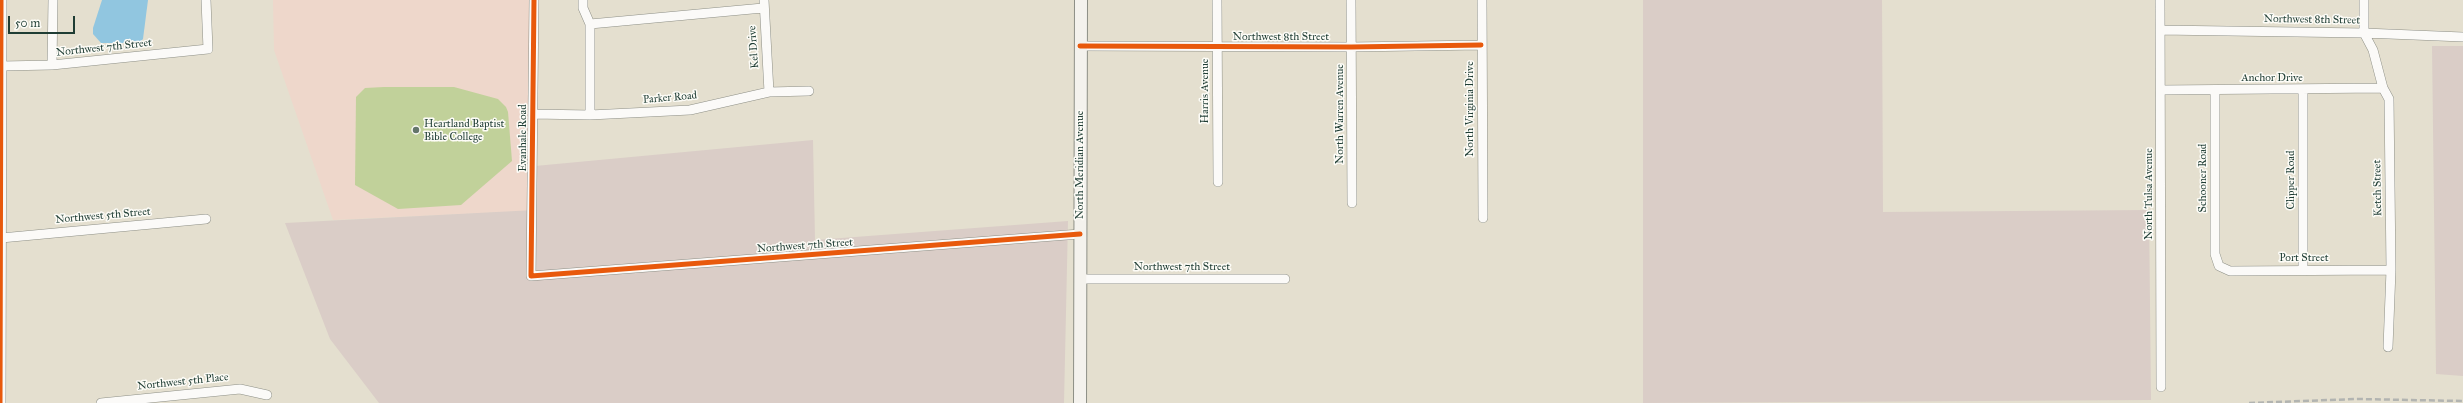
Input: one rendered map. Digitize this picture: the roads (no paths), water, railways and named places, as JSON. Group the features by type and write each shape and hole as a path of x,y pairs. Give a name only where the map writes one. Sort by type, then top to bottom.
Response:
{"main road":[{"name":"North Meridian Avenue","path":"1080,403 1081,0"}],"street":[{"path":"0,403 1,0"},
{"path":"52,65 53,0"},
{"name":"Northwest 7th Street","path":"2,66 52,65 208,49 206,0"},
{"name":"Evanhale Road","path":"532,276 534,0"},
{"path":"583,0 583,8 590,24 590,115"},
{"name":"Harris Avenue","path":"1217,0 1218,182"},
{"name":"North Warren Avenue","path":"1351,0 1352,203"},
{"name":"North Virginia Drive","path":"1482,0 1481,45 1483,218"},
{"name":"North Tulsa Avenue","path":"2160,0 2161,387"},
{"path":"2364,0 2364,33"},
{"path":"590,24 763,4"},
{"name":"Kel Drive","path":"763,4 769,92"},
{"name":"Northwest 8th Street","path":"2160,30 2364,33 2463,37"},
{"name":"Ketch Street","path":"2364,33 2374,50 2383,88 2389,99 2391,270 2388,347"},
{"name":"Northwest 8th Street","path":"1080,46 1351,47 1481,45"},
{"name":"Anchor Drive","path":"2161,90 2303,90 2383,88"},
{"name":"Schooner Road","path":"2215,90 2215,254 2219,266"},
{"name":"Clipper Road","path":"2303,90 2303,270"},
{"name":"Parker Road","path":"533,114 590,115 690,110 769,92 809,91"},
{"name":"Northwest 5th Street","path":"1,238 206,219"},
{"name":"Northwest 7th Street","path":"532,276 1080,234"},
{"name":"Port Street","path":"2219,266 2230,271 2391,270"},
{"name":"Northwest 7th Street","path":"1080,279 1285,279"},
{"name":"Northwest 5th Place","path":"101,403 240,388 267,395"}],"water":[{"path":"102,0 148,0 143,39 139,43 101,43 93,34 93,28"}],"railway":[{"path":"2249,403 2357,399 2463,401"}],"place":[{"name":"Heartland Baptist Bible College","path":"416,130"}]}
